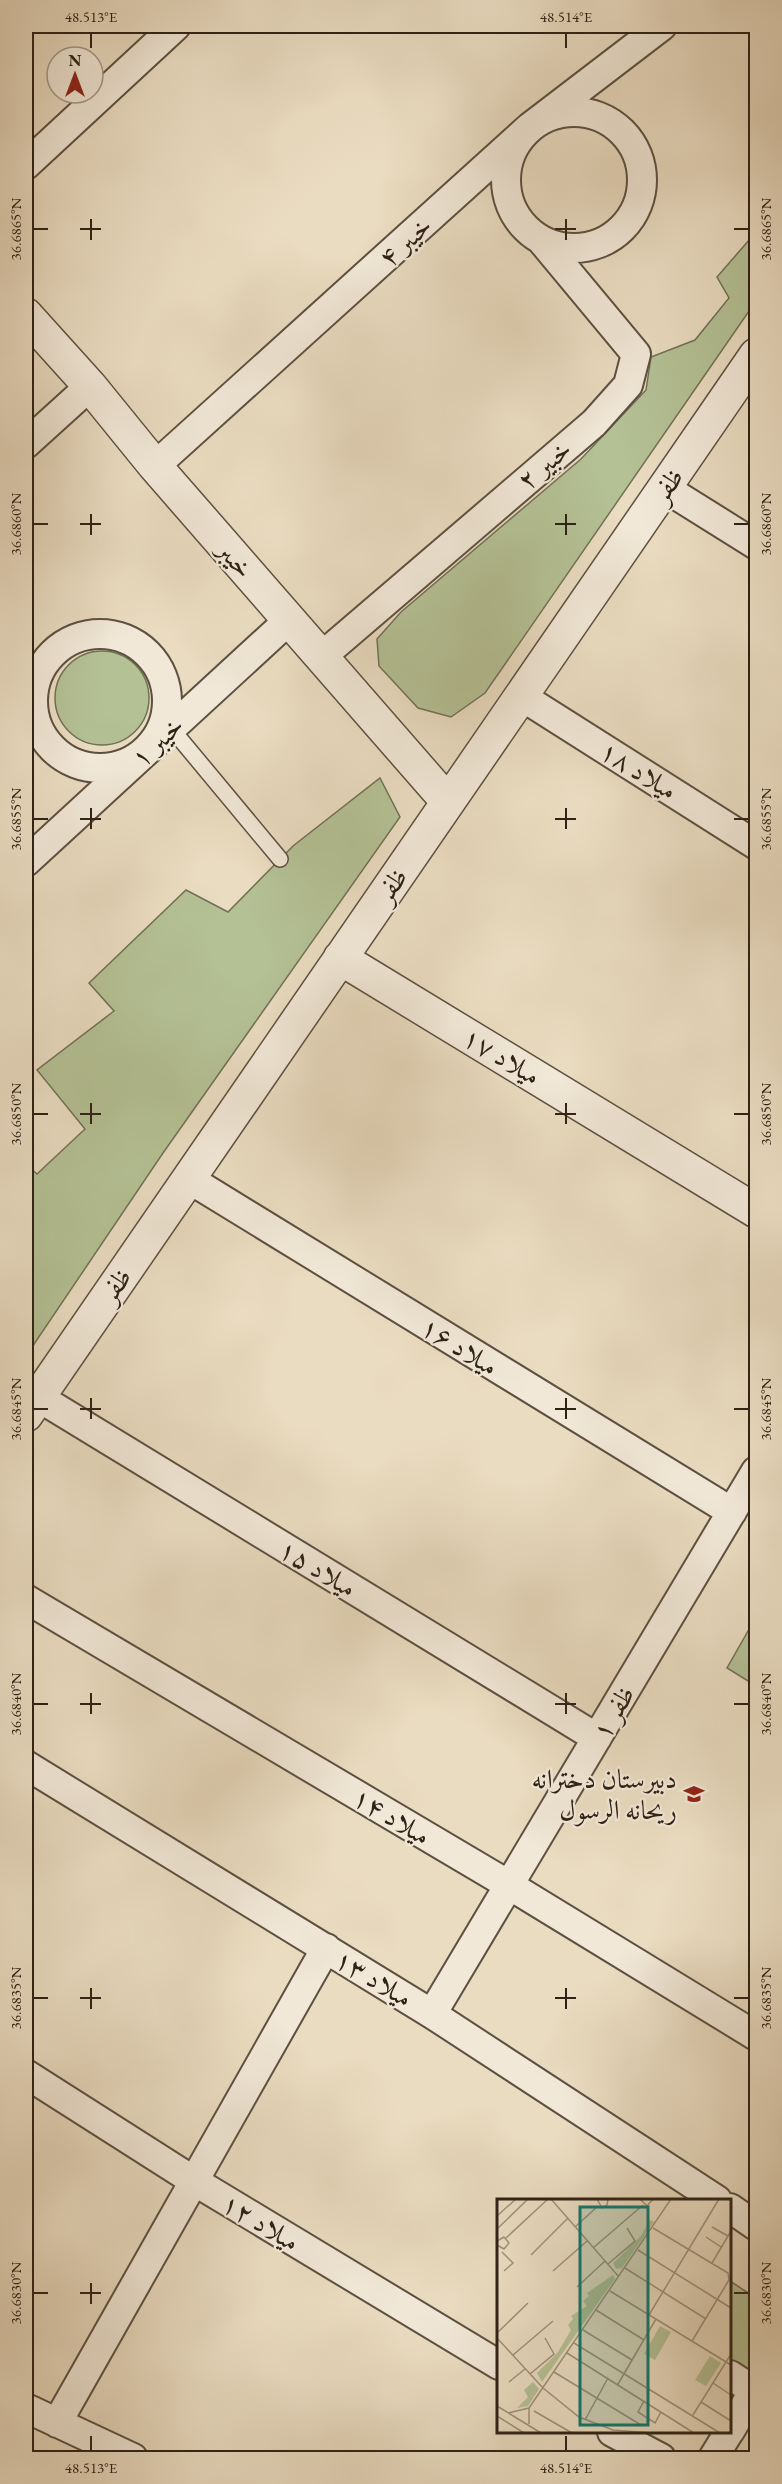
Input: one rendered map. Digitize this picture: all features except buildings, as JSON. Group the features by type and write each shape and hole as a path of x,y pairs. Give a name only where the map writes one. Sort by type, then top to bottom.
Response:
{"street":[{"path":"26,165 176,26"},
{"name":"خیبر ۴","path":"155,466 530,127 662,26"},
{"path":"573,112 595,115 616,126 632,143 640,164 642,187 636,208 624,227 607,240 585,247 564,248 542,241 525,228 512,210 506,189 507,166 515,145 530,127 550,116 573,112"},
{"name":"خبیر ۲","path":"321,657 594,423 628,385 636,354 542,241"},
{"name":"خیبر","path":"26,315 90,386 155,466 448,802"},
{"name":"ظفر","path":"32,1406 756,355"},
{"path":"26,444 90,386"},
{"path":"665,488 756,546"},
{"name":"خیبر ۱","path":"26,862 289,620"},
{"path":"94,634 119,636 141,647 158,666 167,689 167,714 158,738 141,756 118,767 93,769 69,762 49,747 36,726 32,701 36,676 50,655 70,640 94,634"},
{"name":"میلاد ۱۸","path":"521,696 756,845"},
{"name":"میلاد ۱۷","path":"340,958 756,1211"},
{"name":"میلاد ۱۶","path":"189,1179 732,1512"},
{"name":"میلاد ۱۵","path":"32,1406 597,1738"},
{"name":"ظفر ۱","path":"432,2014 756,1471"},
{"name":"میلاد ۱۴","path":"26,1599 509,1885 756,2036"},
{"name":"میلاد ۱۳","path":"26,1765 432,2014 712,2199"},
{"path":"57,2422 326,1948"},
{"name":"میلاد ۱۲","path":"26,2074 194,2181 497,2364"},
{"path":"731,2376 755,2391 731,2428"},
{"path":"26,2408 133,2458"},
{"path":"614,2433 661,2458"},
{"path":"713,2458 728,2433"}],"lane":[{"path":"171,728 280,859"}],"green space":[{"path":"756,232 756,301 485,693 451,717 418,708 379,666 377,639 401,612 581,459 646,390 651,357 695,340 729,298 717,277"},
{"path":"102,651 120,654 135,665 146,680 149,698 146,716 135,731 120,742 102,745 84,742 69,731 58,716 55,698 58,680 69,665 84,654"},
{"path":"380,778 400,817 163,1153 26,1356 26,1164 37,1174 85,1129 37,1070 114,1011 89,983 186,890 228,912 293,846"},
{"path":"756,1617 756,1686 727,1668"},
{"path":"731,2282 756,2298 756,2379 731,2364"}],"place":[{"name":"دبیرستان دخترانه ریحانه الرسول","path":"694,1794"}]}
